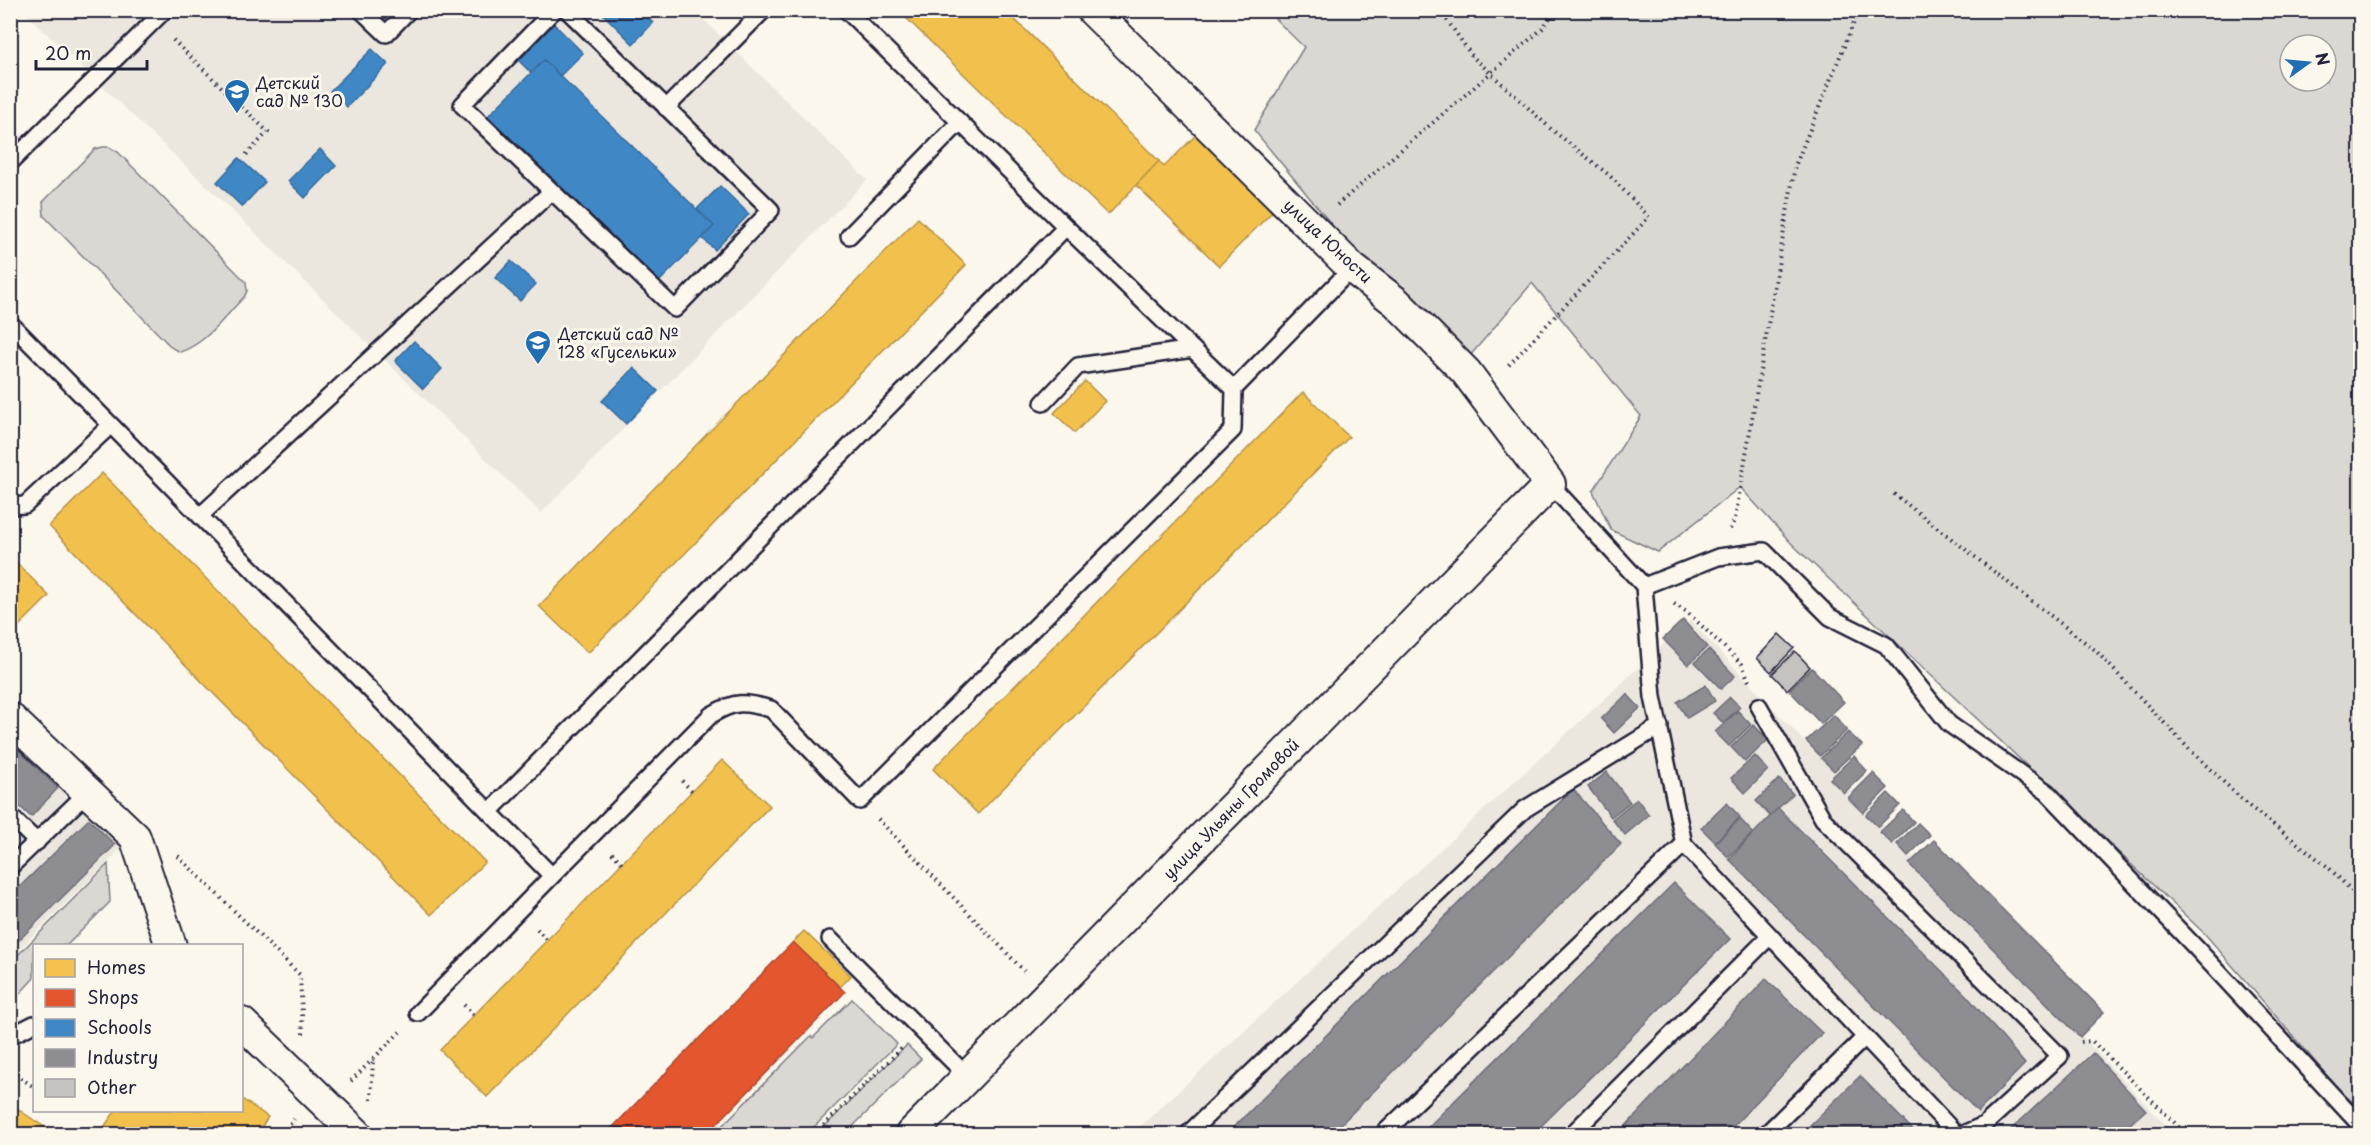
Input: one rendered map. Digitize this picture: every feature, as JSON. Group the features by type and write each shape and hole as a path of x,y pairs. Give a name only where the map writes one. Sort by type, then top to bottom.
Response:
{"street":[{"name":"улица Юности","path":"1092,10 1352,268 1396,302 1466,372 1550,484"},
{"name":"улица Ульяны Громовой","path":"911,1134 1550,484"},
{"path":"10,718 135,837 171,944"},
{"path":"243,1024 357,1134"}],"lane":[{"path":"10,163 165,10"},
{"path":"361,10 386,34 409,10"},
{"path":"554,10 462,105 675,309 771,210 567,10"},
{"path":"666,108 764,10"},
{"path":"846,10 1234,389"},
{"path":"849,236 960,122"},
{"path":"201,515 552,191"},
{"path":"489,812 1066,226"},
{"path":"418,1013 711,715 728,705 751,704 771,709 860,801 1233,430 1234,389 1352,268"},
{"path":"10,323 201,515 552,876"},
{"path":"1043,403 1078,366 1192,349"},
{"path":"10,506 25,505 30,501 111,424"},
{"path":"1550,484 1644,586 1653,697 1684,844 1956,1134"},
{"path":"1644,586 1718,557 1764,551 1830,617 1886,645 1949,724 2047,792 2361,1125"},
{"path":"1759,706 1823,819 2060,1056 1984,1125 1963,1134"},
{"path":"1188,1134 1525,809 1660,726"},
{"path":"10,867 88,792"},
{"path":"10,816 37,842"},
{"path":"1383,1134 1684,844"},
{"path":"1572,1134 1770,936"},
{"path":"830,939 968,1077"},
{"path":"10,1036 33,1024"},
{"path":"1766,1134 1865,1037"}],"path":[{"path":"1440,10 1472,56 1551,129 1609,175 1649,217 1482,394"},
{"path":"1311,227 1408,147 1543,28 1555,10"},
{"path":"1718,557 1735,519 1795,166 1859,10"},
{"path":"154,21 268,132 244,157"},
{"path":"1894,494 2095,650 2190,750 2250,806 2328,867 2361,899"},
{"path":"860,801 1048,995"},
{"path":"172,850 300,975 303,1045"},
{"path":"345,1087 418,1013"},
{"path":"815,1134 920,1029"},
{"path":"371,1102 373,1059"},
{"path":"10,1073 33,1086"},
{"path":"283,1134 294,1118"}],"shaded area":[{"name":"Детский сад № 128 «Гусельки»","path":"23,11 695,11 867,180 541,513 241,219"},
{"path":"1267,11 2360,11 2360,1108 2342,1093 2205,934 1792,544 1740,487 1658,552 1611,530 1593,491 1641,416 1532,283 1464,363 1337,231 1254,130 1304,47"},
{"path":"109,147 118,152 246,282 247,291 244,297 223,320 198,343 180,352 172,348 44,216 43,202 95,149"},
{"path":"1690,620 2174,1134 1132,1134"},
{"path":"10,737 123,847 11,957 10,957"},
{"path":"108,864 110,902 68,944 33,944 33,979 11,1003 11,962"},
{"path":"852,999 897,1044 807,1134 714,1134 811,1036 813,1038"},
{"path":"907,1045 921,1059 845,1134 817,1134"}],"building: Homes":[{"path":"898,10 1005,10 1159,161 1108,215"},
{"path":"1196,135 1273,211 1219,266 1136,185 1159,161 1164,167"},
{"path":"918,218 966,265 588,653 539,606"},
{"path":"1085,381 1105,401 1075,433 1054,413"},
{"path":"1303,392 1349,437 978,814 933,769"},
{"path":"102,473 485,862 431,915 49,526"},
{"path":"13,559 49,596 20,625 10,615 10,562"},
{"path":"722,760 770,806 487,1097 440,1050"},
{"path":"804,931 851,976 840,987 793,942"},
{"path":"243,1100 268,1117 257,1134 99,1134 115,1112 243,1112"},
{"path":"10,1104 55,1134 10,1134"}],"building: Shops":[{"path":"793,942 845,992 707,1134 606,1134"}],"building: Schools":[{"path":"599,10 640,10 653,23 633,44"},
{"path":"554,24 583,53 560,76 544,60 531,73 519,61"},
{"path":"372,49 388,64 347,107 330,91"},
{"path":"544,60 714,226 659,282 488,116"},
{"path":"320,149 336,166 305,198 288,181"},
{"path":"239,158 265,182 242,207 217,182"},
{"path":"720,186 749,214 715,250 702,238 714,226 697,209"},
{"path":"511,261 536,284 520,301 495,278"},
{"path":"414,341 442,369 423,389 395,361"},
{"path":"634,368 658,391 626,424 602,401"}],"building: Industry":[{"path":"1683,620 1707,647 1688,665 1663,639"},
{"path":"1709,649 1735,676 1721,689 1695,662"},
{"path":"1812,668 1844,702 1821,724 1789,690"},
{"path":"1706,685 1715,701 1687,718 1677,702"},
{"path":"1627,694 1640,708 1614,733 1601,719"},
{"path":"1730,697 1740,707 1723,723 1713,713"},
{"path":"1738,711 1751,725 1729,746 1715,732"},
{"path":"1834,715 1847,730 1820,756 1806,741"},
{"path":"1754,725 1768,740 1745,762 1731,747"},
{"path":"1848,732 1862,745 1834,771 1821,758"},
{"path":"10,742 58,788 31,817 10,797"},
{"path":"1755,756 1768,770 1745,793 1731,778"},
{"path":"1854,756 1867,771 1844,793 1830,779"},
{"path":"1607,772 1630,802 1611,817 1588,787"},
{"path":"1873,773 1888,788 1863,813 1848,798"},
{"path":"1779,779 1793,794 1770,816 1756,801"},
{"path":"1573,789 1621,844 1331,1134 1227,1134"},
{"path":"1888,793 1900,805 1878,827 1866,815"},
{"path":"1637,799 1649,815 1625,835 1612,819"},
{"path":"1727,803 1740,817 1715,842 1701,828"},
{"path":"1778,808 1967,996 2025,1064 1978,1112 1729,859"},
{"path":"1903,810 1914,822 1892,844 1880,832"},
{"path":"89,819 115,845 10,949 10,896"},
{"path":"1740,819 1753,833 1728,857 1715,843"},
{"path":"1918,823 1930,835 1908,856 1897,844"},
{"path":"1934,840 2104,1012 2080,1037 1909,864"},
{"path":"1674,883 1730,939 1533,1134 1421,1134"},
{"path":"1766,979 1822,1033 1726,1134 1618,1134"},
{"path":"2093,1053 2146,1110 2119,1134 2006,1134"},
{"path":"1860,1076 1917,1134 1801,1134"}],"building: Other":[{"path":"1779,634 1794,648 1771,672 1757,658"},
{"path":"1795,651 1810,667 1787,690 1772,674"}],"place":[{"name":"Детский сад № 130","path":"237,115"},
{"name":"Детский сад № 128 «Гусельки»","path":"538,366"}]}
